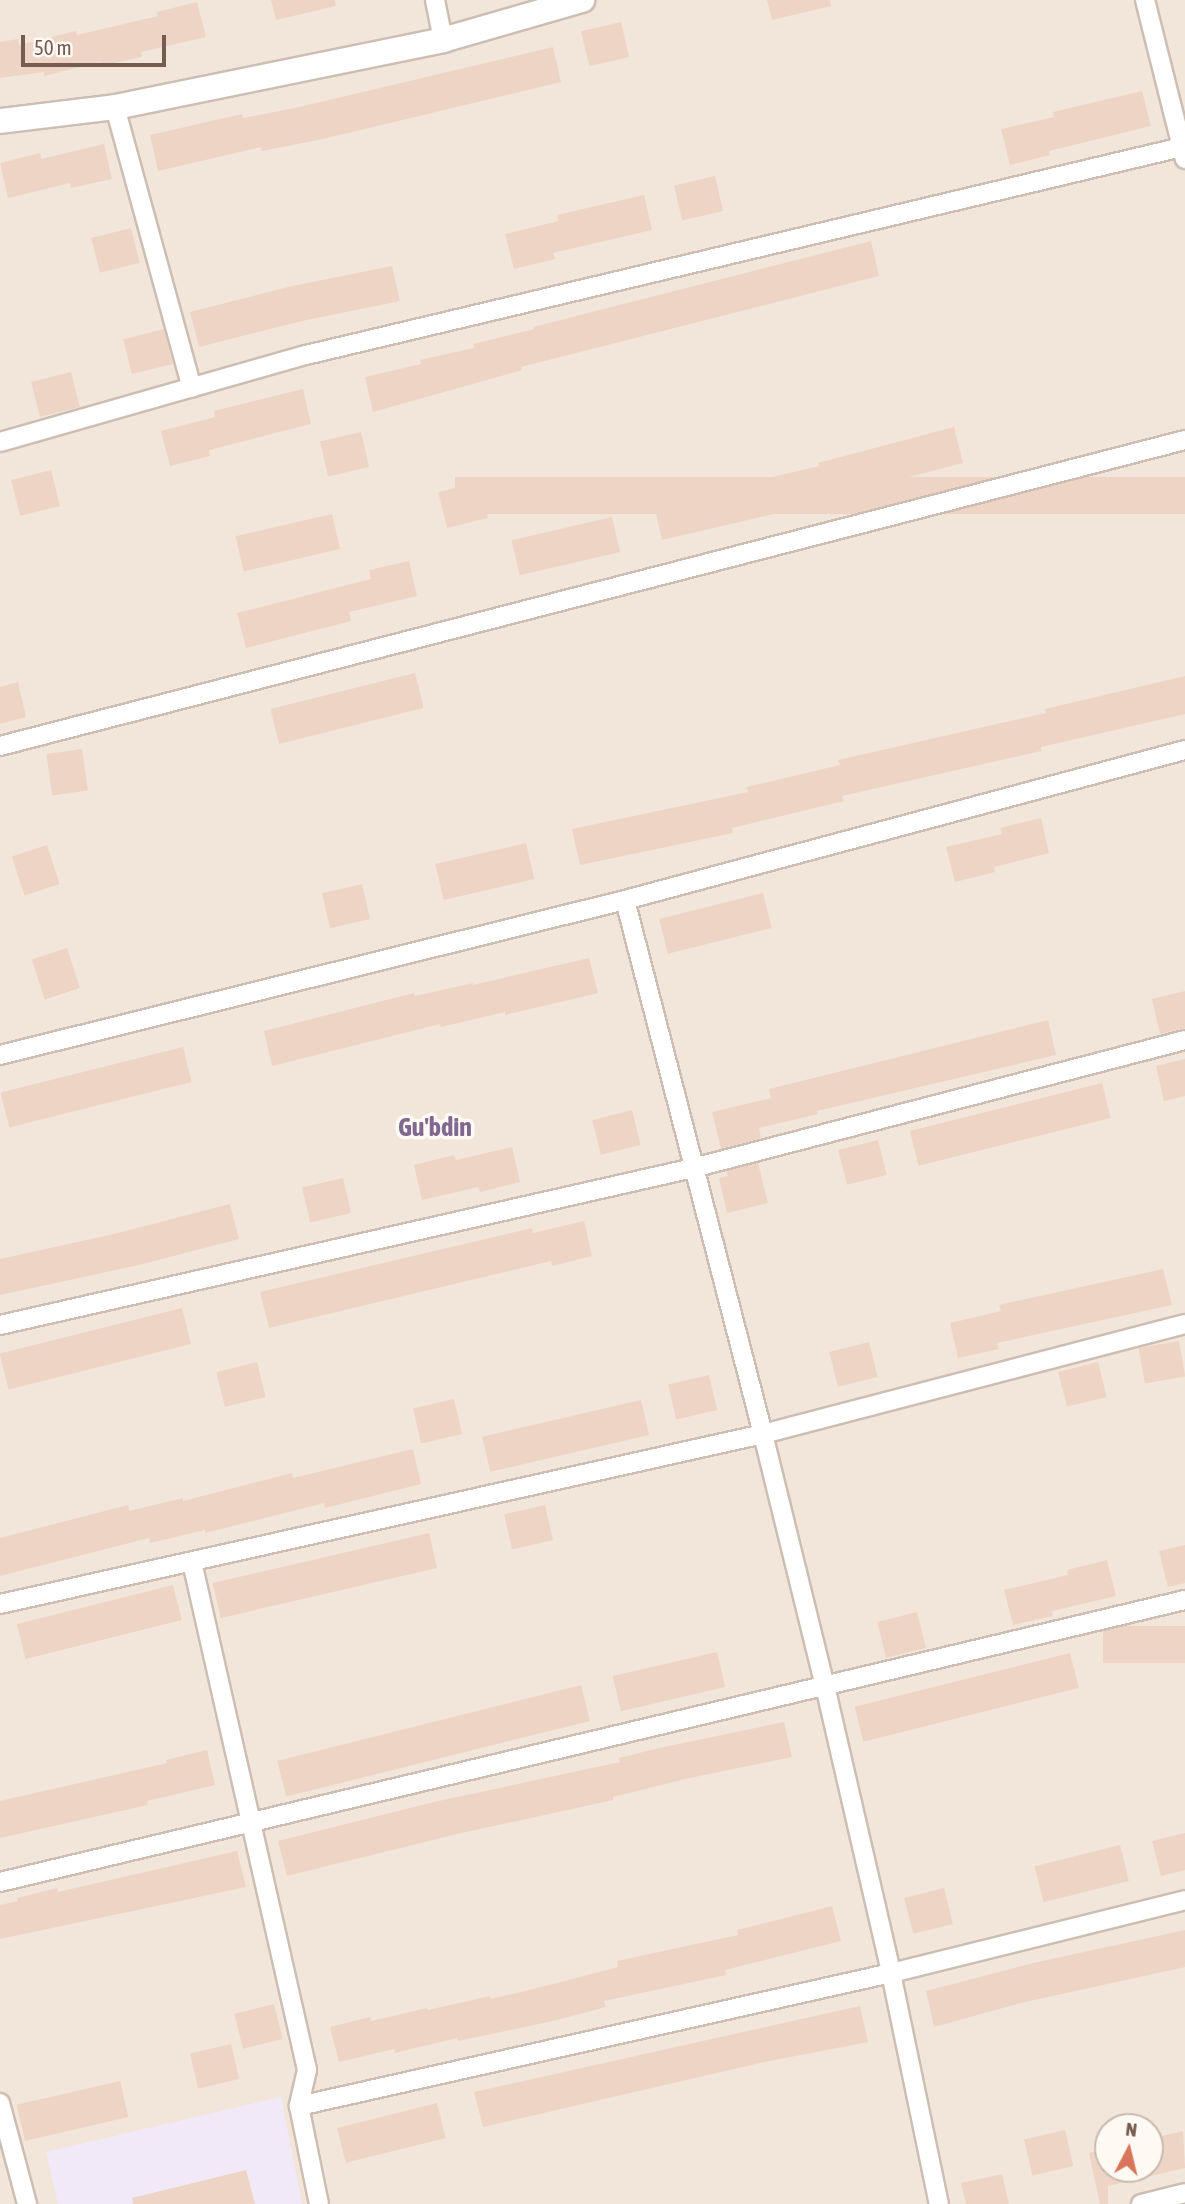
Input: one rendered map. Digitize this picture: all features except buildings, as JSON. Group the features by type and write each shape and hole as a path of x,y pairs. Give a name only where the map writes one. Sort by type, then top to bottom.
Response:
{"street":[{"path":"435,0 443,40"},
{"path":"0,121 116,107 443,40 582,0"},
{"path":"0,442 306,355 1183,153 1145,0"},
{"path":"116,107 192,388"},
{"path":"0,746 1185,440"},
{"path":"0,1055 625,900 1185,751"},
{"path":"625,900 763,1434 824,1686 891,1973 939,2204"},
{"path":"0,1325 693,1168 1185,1040"},
{"path":"0,1604 763,1434 1185,1325"},
{"path":"192,1562 307,2070 299,2106 319,2204"},
{"path":"0,1882 1185,1600"},
{"path":"299,2106 891,1973 1185,1900"},
{"path":"0,2103 27,2204"},
{"path":"1141,2204 1185,2193"}],"shaded area":[{"path":"0,0 1185,0 1185,2204 0,2204"},
{"path":"281,2097 302,2204 58,2204 46,2152"}],"district":[{"name":"Gu'bdin","path":"435,1128"}]}
